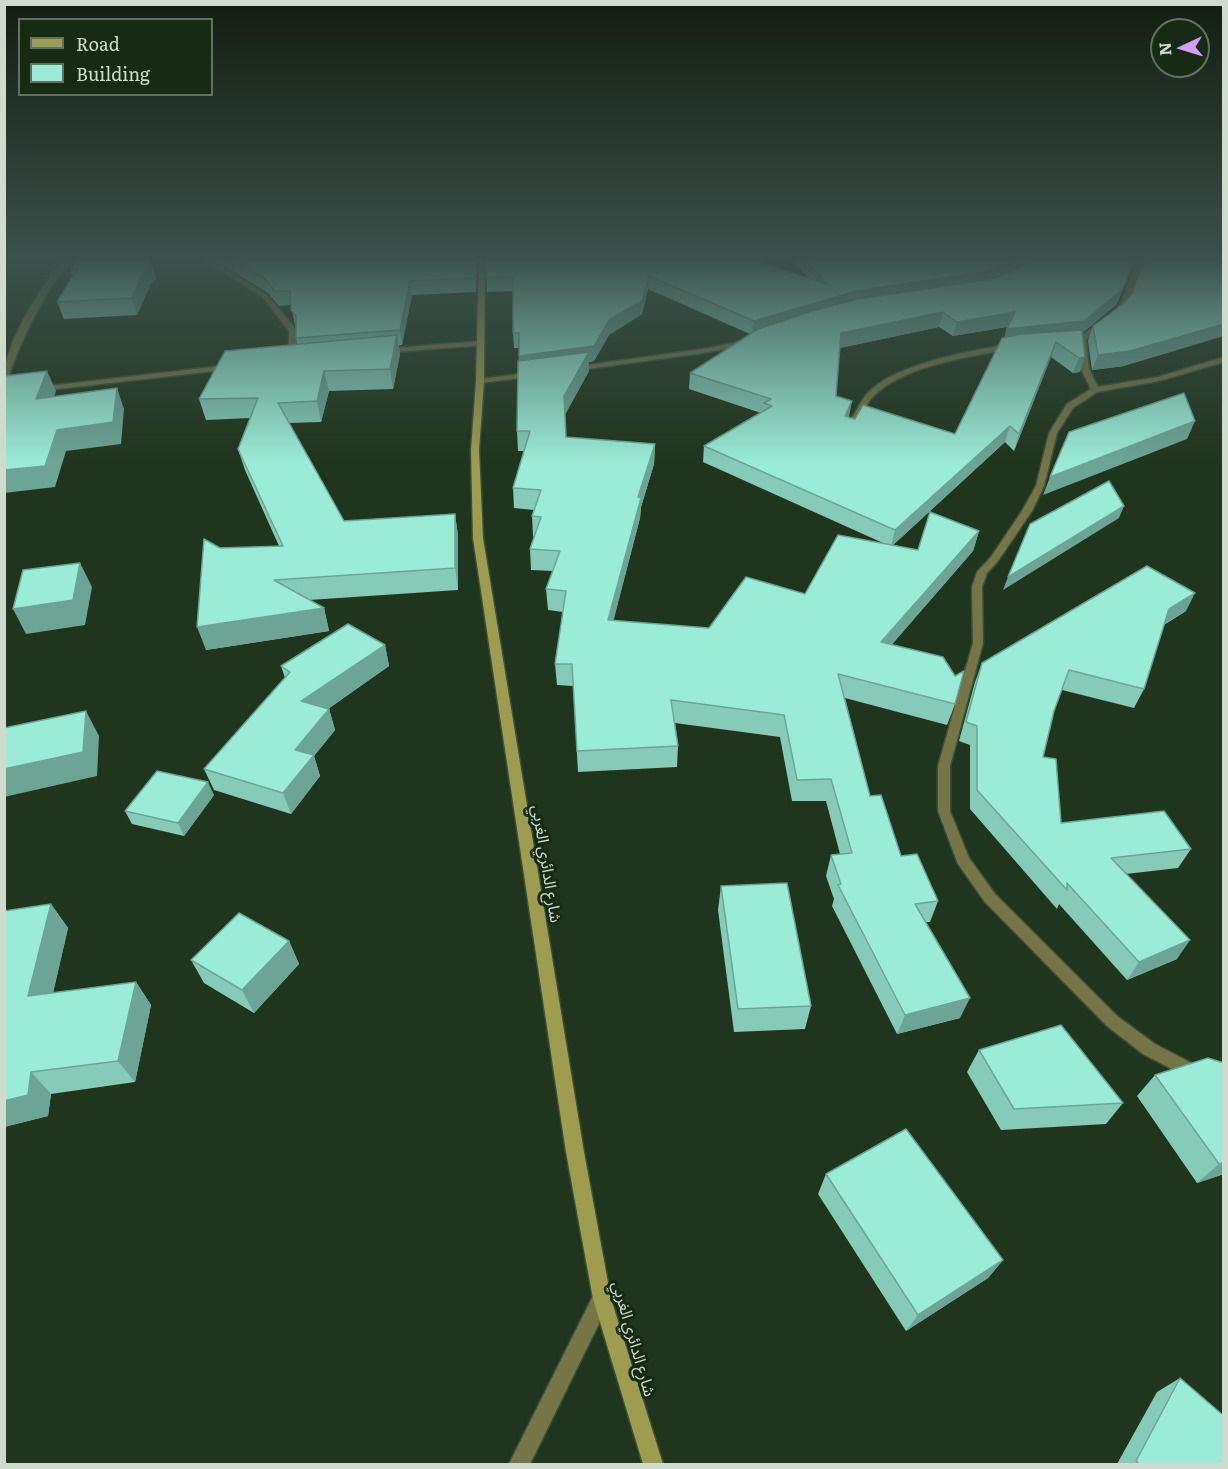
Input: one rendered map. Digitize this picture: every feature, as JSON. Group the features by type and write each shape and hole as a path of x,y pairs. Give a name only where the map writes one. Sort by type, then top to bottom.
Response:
{"street":[{"path":"4,378 23,328"},
{"path":"290,328 293,331 293,358"},
{"name":"شارع الدائري الغربي","path":"481,328 475,450 478,538 575,1152 602,1299 653,1464"},
{"path":"1090,328 1077,340 1085,369 1095,390"},
{"path":"569,369 703,351 756,340"},
{"path":"375,352 481,343"},
{"path":"848,431 866,398 875,390 900,377 936,362 973,352 1025,344"},
{"path":"282,360 305,357"},
{"path":"1224,359 1159,379 1095,390 1070,406 1053,434 1040,486 1027,511 995,559 982,572 977,587 978,643 944,766 944,811 963,861 990,898 1113,1021 1149,1049 1201,1076 1224,1080"},
{"path":"27,390 240,366"},
{"path":"480,381 547,372"},
{"path":"519,1464 602,1299"}],"building":[{"path":"296,328 400,328 400,330 296,338"},
{"path":"513,328 605,328 594,346 519,356 519,333 513,333"},
{"path":"867,328 841,333 836,396 852,401 845,416 855,419 863,405 955,434 1002,338 1020,334 1082,330 1085,357 1079,358 1056,342 1019,434 1010,426 895,530 704,446 772,406 764,403 771,399 690,373 758,329"},
{"path":"1093,328 1212,328 1130,351 1098,355"},
{"path":"397,335 390,369 324,371 317,401 278,403 344,521 455,514 455,568 274,580 324,608 197,627 204,539 220,548 283,546 238,449 258,398 199,399 225,351"},
{"path":"589,352 564,396 566,437 655,444 638,497 641,498 608,620 709,628 746,577 805,594 838,535 918,550 930,512 979,531 881,642 943,657 955,676 964,671 955,704 838,674 870,796 881,795 901,856 917,854 938,901 915,904 970,998 905,1015 838,885 841,884 831,855 852,853 831,779 797,780 784,715 671,700 678,746 577,751 572,664 555,664 566,591 546,589 560,551 530,549 541,517 532,516 541,490 513,488 530,431 517,431 518,361"},
{"path":"47,371 36,399 117,388 113,422 57,430 45,466 4,470 4,376"},
{"path":"1184,393 1195,421 1050,477 1069,432"},
{"path":"1109,481 1124,506 1008,577 1030,524"},
{"path":"80,563 73,600 13,609 23,570"},
{"path":"1147,566 1195,593 1169,609 1144,689 1069,670 1054,711 1043,757 1056,759 1061,823 1164,811 1191,849 1111,858 1190,940 1139,962 1067,883 1067,890 977,790 977,726 966,722 982,663"},
{"path":"348,624 385,645 301,701 329,709 295,750 314,755 283,793 204,769 290,672 281,666"},
{"path":"86,711 83,752 4,769 4,728"},
{"path":"157,771 208,782 178,823 125,811"},
{"path":"787,883 811,1006 738,1009 721,886"},
{"path":"51,904 28,996 136,982 118,1061 31,1072 28,1095 4,1101 4,911"},
{"path":"239,913 289,941 242,990 191,960"},
{"path":"1061,1025 1123,1103 1014,1109 979,1050"},
{"path":"1208,1058 1224,1063 1224,1162 1219,1164 1155,1075"},
{"path":"906,1129 1003,1260 918,1315 826,1174"},
{"path":"1180,1378 1224,1416 1224,1464 1139,1464 1136,1461"}]}
